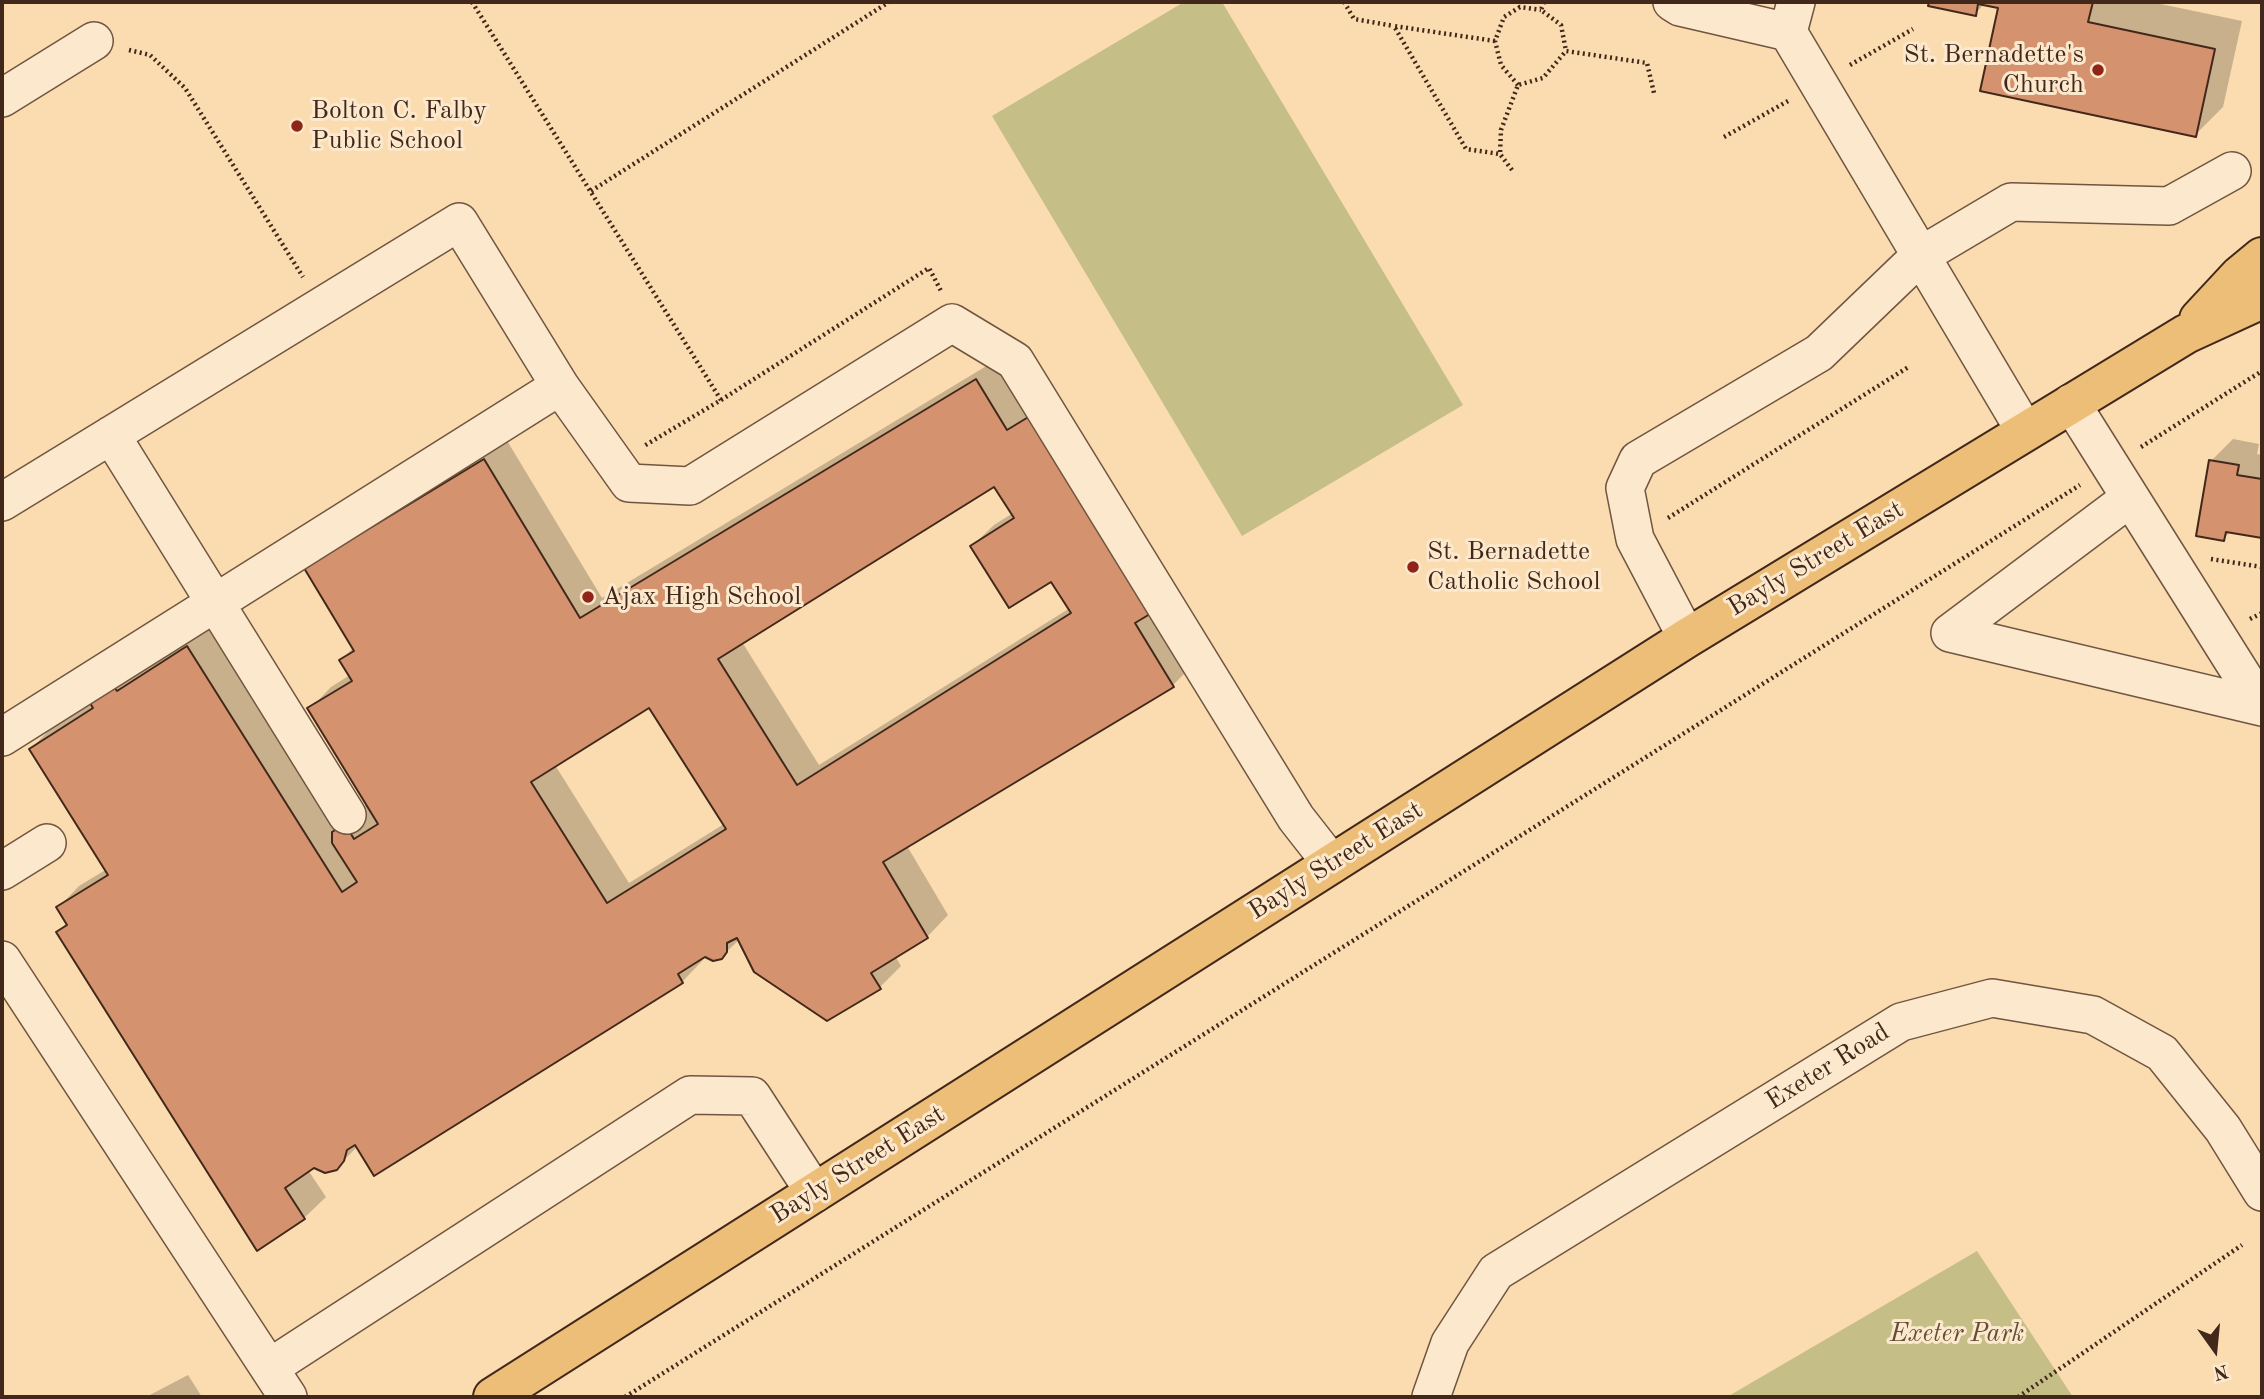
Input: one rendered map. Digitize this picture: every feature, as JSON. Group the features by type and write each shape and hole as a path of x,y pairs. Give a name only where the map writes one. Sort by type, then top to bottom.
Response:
{"main road":[{"name":"Bayly Street East","path":"2186,334 2239,276 2262,257"},
{"name":"Bayly Street East","path":"493,1397 1687,638 2186,334 2262,299"}],"street":[{"path":"1672,2 1680,7 1792,17 1920,256 2025,431"},
{"path":"2,98 94,41"},
{"path":"1687,638 1635,539 1625,488 1638,460 1819,353 1920,256 2011,202 2169,206 2232,171"},
{"path":"2,502 459,222 560,386 629,483 690,486 952,323 1015,361 1296,818 1332,864"},
{"path":"2,737 560,386"},
{"path":"2071,403 2262,707"},
{"path":"111,435 347,815"},
{"path":"2130,498 1950,633 2262,707"},
{"path":"2,871 47,843"},
{"path":"2,960 279,1383 690,1095 752,1096 815,1193"},
{"name":"Exeter Road","path":"1431,1397 1450,1343 1496,1272 1901,1021 1992,998 2093,1015 2162,1053 2223,1129 2262,1192"}],"path":[{"path":"472,2 721,400"},
{"path":"590,191 889,2"},
{"path":"1344,2 1354,19 1495,41"},
{"path":"1541,10 1544,2"},
{"path":"1518,85 1501,65 1495,41 1504,17 1520,6 1541,10 1561,26 1566,51"},
{"path":"1394,26 1466,149 1500,154"},
{"path":"94,41 149,55 185,88 322,306"},
{"path":"1518,85 1543,78 1566,51"},
{"path":"1566,51 1647,63 1654,93"},
{"path":"1512,170 1500,154 1501,130 1518,85"},
{"path":"635,451 721,400 929,268 954,314 952,323"},
{"path":"1635,539 1910,366"},
{"path":"625,1397 2262,372"},
{"path":"2018,1397 2242,1245"}],"green space":[{"path":"1184,2 1222,2 1463,405 1242,536 992,116"},
{"name":"Exeter Park","path":"1977,1251 2073,1397 1727,1397"}],"building":[{"name":"St. Bernadette's Church","path":"1929,2 2093,2 2088,22 2215,49 2196,137 1980,91 1998,8 1978,4 1976,16 1928,6"},
{"path":"976,379 1007,430 1030,416 1150,614 1135,623 1174,687 883,862 928,938 871,973 881,989 827,1021 754,972 737,938 727,943 727,952 722,959 713,961 705,957 678,974 683,983 374,1176 355,1145 347,1150 344,1161 337,1170 325,1173 314,1168 285,1188 305,1219 257,1251 56,932 67,925 56,907 108,875 29,749 93,708 90,703 114,687 117,691 187,646 342,892 357,882 332,843 332,832 345,824 354,839 378,824 307,708 352,681 339,660 354,651 304,568 484,459 580,618","holes":["994,487 1014,518 970,546 1009,608 1051,582 1071,613 797,785 718,659","649,708 726,829 607,903 531,782"]},
{"path":"2209,460 2239,465 2237,475 2262,479 2262,538 2226,532 2224,541 2196,536"}],"place":[{"name":"St. Bernadette's Church","path":"2098,70"},
{"name":"Bolton C. Falby Public School","path":"297,126"},
{"name":"St. Bernadette Catholic School","path":"1413,567"},
{"name":"Ajax High School","path":"588,597"}]}
